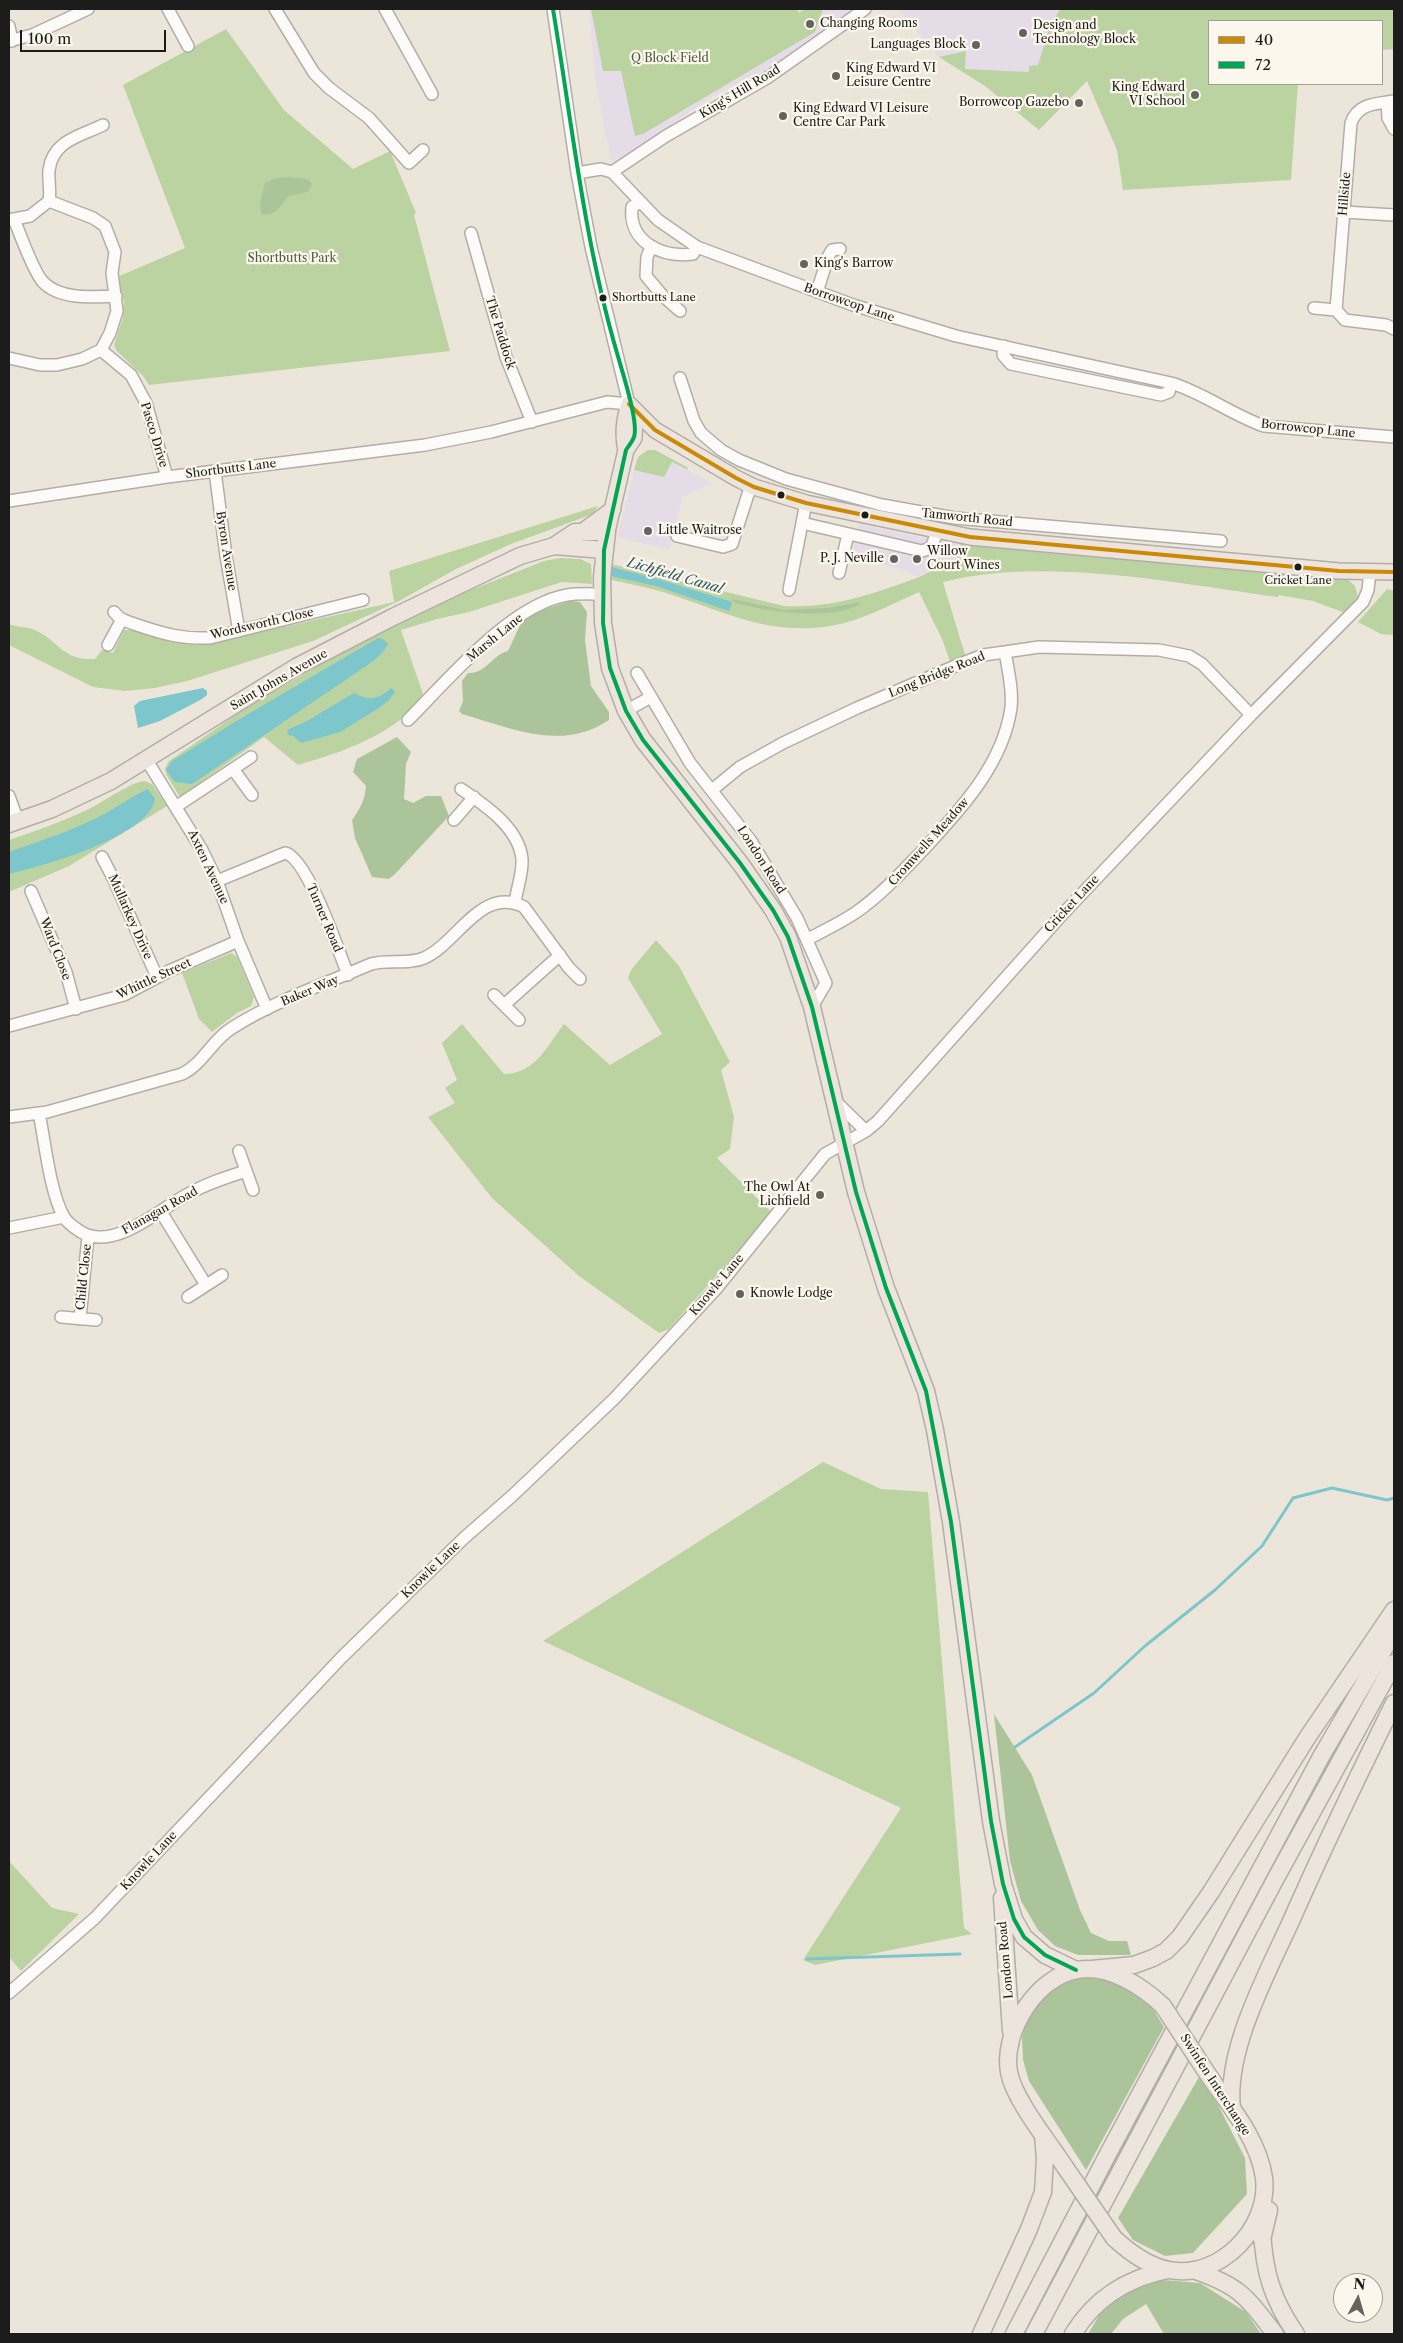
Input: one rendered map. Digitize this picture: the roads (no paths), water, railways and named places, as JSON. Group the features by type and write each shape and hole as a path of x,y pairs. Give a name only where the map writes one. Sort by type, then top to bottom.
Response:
{"highway":[{"name":"Saint Johns Avenue","path":"13,823 52,809 111,781 296,668 393,617 520,556 554,546 570,534 582,531 607,532"},
{"name":"London Road","path":"607,532 604,550 602,594 603,623 610,668 626,711 643,740 740,862 773,910 788,937 812,1007 856,1192 886,1288 926,1391 952,1522 990,1811 1003,1884 1014,1919 1024,1937 1045,1955 1084,1970"},
{"name":"Saint Johns Avenue","path":"554,546 604,550"},
{"path":"1084,1970 1134,1965 1166,1951 1180,1936 1211,1892 1307,1738 1394,1610"},
{"path":"1014,2334 1322,1754 1394,1632"},
{"path":"1034,2334 1276,1878 1394,1663"},
{"path":"1232,2108 1231,2084 1235,2060 1274,1958 1325,1845 1394,1703"},
{"name":"London Road","path":"1003,1884 1002,1920 1011,2036"},
{"name":"Swinfen Interchange","path":"1084,1970 1120,1977 1147,1991 1163,2006 1232,2108 1253,2144 1261,2164 1264,2180 1261,2212 1250,2234 1242,2243 1222,2258 1193,2270 1168,2270 1133,2254 1114,2238 1020,2099 1011,2080 1008,2062 1011,2036 1029,2002 1045,1986 1084,1970"},
{"path":"1235,2060 1242,2109 1268,2153 1272,2170 1273,2192 1262,2240"},
{"path":"981,2334 1029,2229 1043,2192 1045,2159 1043,2132"},
{"path":"1261,2212 1262,2240 1267,2276 1273,2295 1296,2334"},
{"path":"1073,2334 1093,2308 1117,2288 1146,2275 1168,2270"},
{"path":"1193,2270 1220,2279 1232,2286 1247,2298 1275,2334"}],"main road":[{"name":"Tamworth Road","path":"629,404 655,430 752,486 806,503 937,532 970,538 1333,571 1394,572"},
{"name":"Tamworth Road","path":"629,404 670,429 702,458"},
{"name":"London Road","path":"607,532 626,450 623,439 624,420 629,404"},
{"path":"626,450 636,443 645,440 671,440"},
{"path":"582,531 613,509"}],"street":[{"path":"9,26 10,41 32,36 88,9"},
{"path":"168,9 188,46"},
{"path":"275,9 314,73 329,88 369,118 405,166 423,150"},
{"path":"385,9 432,94"},
{"path":"553,9 577,173 591,247 629,404"},
{"name":"King's Hill Road","path":"612,172 666,136 767,78 865,9"},
{"name":"Hillside","path":"1336,310 1351,123 1355,113 1362,107 1391,102 1388,118 1394,129"},
{"path":"98,130 72,138 58,147 49,171 51,189 49,201 30,216 11,220 41,280 51,289 69,295 116,296"},
{"path":"577,173 601,169 612,172"},
{"name":"Borrowcop Lane","path":"612,172 658,220 697,247 817,292 931,330 1171,383 1184,387 1249,421 1264,426 1394,437"},
{"path":"9,358 25,363 57,365 101,350 110,333 117,311 112,273 115,252 105,226 93,218 49,201"},
{"path":"640,202 632,207 631,219 642,237 651,247 659,251 683,255 693,254 697,247"},
{"path":"1344,212 1394,215"},
{"name":"The Paddock","path":"475,238 506,357 532,422"},
{"path":"651,247 647,257 646,276 662,295 680,311"},
{"path":"817,292 828,256 832,250 840,249"},
{"path":"1314,308 1336,310 1345,320 1386,325 1394,329"},
{"name":"Pasco Drive","path":"101,350 131,375 146,403 167,477"},
{"name":"Tamworth Road","path":"680,378 694,421 701,433 721,450 761,470 820,489 920,513 955,518 1221,541"},
{"name":"Shortbutts Lane","path":"9,501 167,477 425,444 532,422 607,402 629,404"},
{"path":"677,536 723,546 732,544 752,486 761,470"},
{"name":"Byron Avenue","path":"215,471 226,556 239,631"},
{"path":"789,590 806,503"},
{"name":"Tamworth Road","path":"802,523 922,550 931,548 937,532"},
{"path":"839,573 848,534"},
{"path":"1177,556 1178,537"},
{"name":"Cricket Lane","path":"844,1142 866,1131 1059,918 1251,715 1363,602 1368,590 1370,572"},
{"path":"343,592 346,604"},
{"name":"Marsh Lane","path":"408,720 466,661 516,618 538,606 567,595 602,594"},
{"name":"Wordsworth Close","path":"108,645 117,616 168,636 210,638 363,600"},
{"name":"Long Bridge Road","path":"712,790 740,767 783,743 857,708 984,655 1039,647 1160,650 1189,656 1202,664 1251,715"},
{"name":"Cromwells Meadow","path":"808,939 853,914 887,889 957,814 979,785 998,751 1011,710 1010,682 1005,652"},
{"name":"London Road","path":"637,673 649,698 690,763 751,841 808,939 826,983 812,1007"},
{"path":"626,711 649,698"},
{"path":"177,806 251,756"},
{"name":"Axten Avenue","path":"146,759 177,806 202,850 217,881 238,940 268,1009"},
{"path":"233,769 252,795"},
{"path":"462,789 496,816 511,833 518,847 522,866 515,902 524,907 580,979"},
{"path":"9,796 13,823"},
{"path":"454,820 474,797"},
{"name":"Turner Road","path":"217,881 284,853 294,856 311,884 348,974"},
{"name":"Mullarkey Drive","path":"102,857 157,977"},
{"name":"Ward Close","path":"31,890 66,972 76,1009"},
{"name":"Baker Way","path":"9,1117 39,1113 190,1070 211,1046 228,1031 268,1009 348,974 384,961 413,961 424,958 436,951 473,916 485,908 496,903 515,902"},
{"name":"Whittle Street","path":"9,1026 124,995 157,977 238,940"},
{"path":"504,1005 560,955"},
{"path":"494,995 519,1020"},
{"path":"835,1101 866,1131"},
{"path":"39,1113 55,1192 64,1217 74,1228 88,1236"},
{"name":"Knowle Lane","path":"9,1992 95,1918 342,1657 464,1538 512,1496 615,1398 716,1289 824,1154 844,1142"},
{"path":"239,1151 253,1190"},
{"name":"Flanagan Road","path":"88,1236 100,1238 119,1234 161,1212 189,1193 218,1180 246,1171"},
{"path":"161,1212 206,1285"},
{"path":"9,1228 64,1217"},
{"name":"Child Close","path":"80,1318 88,1236"},
{"path":"188,1297 222,1275"},
{"name":"Child Close","path":"61,1317 96,1320"}],"water":[{"path":"611,567 658,579 732,602 729,611 656,586 611,576"},
{"path":"378,638 383,639 388,644 372,662 192,784 175,782 166,770 172,761"},
{"path":"203,688 207,691 207,695 202,699 160,721 138,728 134,706 140,701"},
{"path":"391,688 395,692 389,700 340,732 301,743 292,735 289,736 287,730 307,721 354,693 373,698 382,695"},
{"path":"148,789 155,799 148,813 134,826 92,848 9,874 9,852 81,825"}],"waterway":[{"path":"1015,1747 1094,1693 1145,1646 1215,1590 1262,1546 1293,1498 1332,1488 1387,1500 1394,1498"},
{"path":"807,1959 960,1954"}],"place":[{"name":"Changing Rooms","path":"810,24"},
{"name":"Design and Technology Block","path":"1023,33"},
{"name":"Languages Block","path":"976,45"},
{"name":"King Edward VI Leisure Centre","path":"836,76"},
{"name":"King Edward VI School","path":"1195,95"},
{"name":"Borrowcop Gazebo","path":"1079,103"},
{"name":"King Edward VI Leisure Centre Car Park","path":"783,116"},
{"name":"King's Barrow","path":"804,264"},
{"name":"Shortbutts Lane","path":"603,298"},
{"name":"Little Waitrose","path":"648,531"},
{"name":"P. J. Neville","path":"894,559"},
{"name":"Willow Court Wines","path":"917,559"},
{"name":"Cricket Lane","path":"1298,567"},
{"name":"The Owl At Lichfield","path":"820,1195"},
{"name":"Knowle Lodge","path":"740,1294"}],"park label":[{"name":"Q Block Field","path":"670,59"},
{"name":"Shortbutts Park","path":"292,259"}],"water label":[{"name":"Lichfield Canal","path":"675,576"}]}
